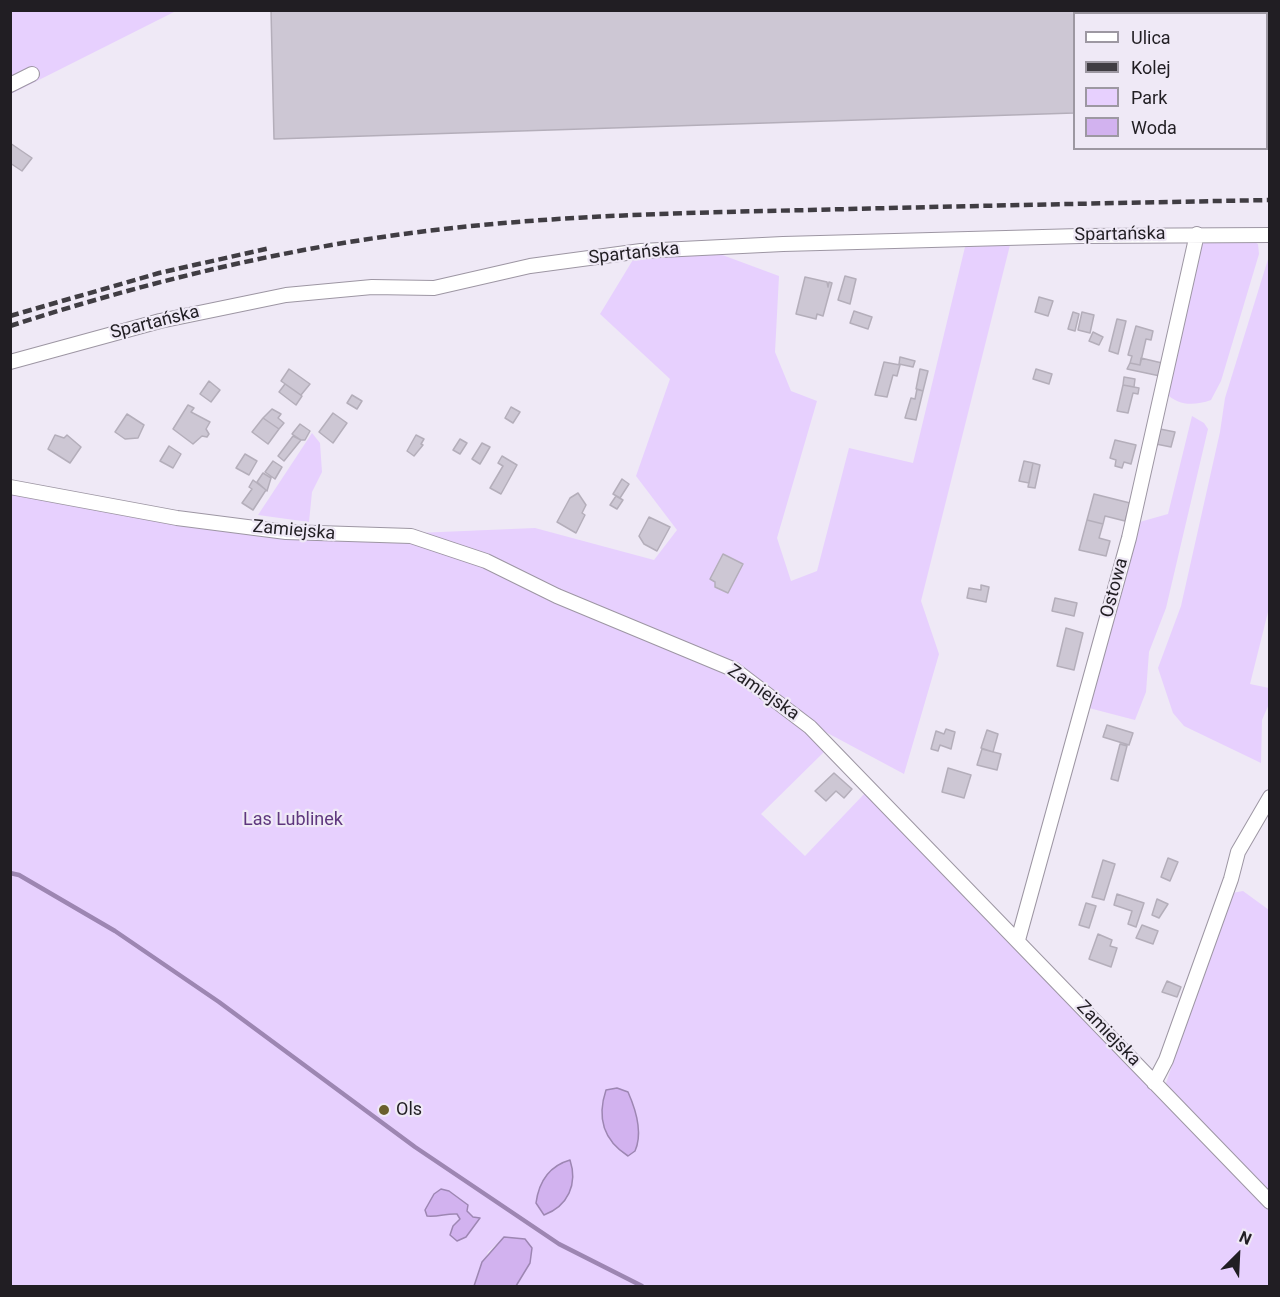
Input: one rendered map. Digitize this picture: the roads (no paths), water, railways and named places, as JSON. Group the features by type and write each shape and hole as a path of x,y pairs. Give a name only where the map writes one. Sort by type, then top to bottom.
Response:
{"street":[{"path":"10,85 32,74"},
{"name":"Spartańska","path":"10,362 160,321 286,295 372,288 445,287 530,266 641,251 783,244 1197,234 1269,235"},
{"name":"Ostowa","path":"1018,940 1129,538 1197,234"},
{"name":"Zamiejska","path":"10,487 177,518 286,532 411,536 486,561 557,596 735,670 810,727 1269,1202"},
{"path":"1154,1083 1166,1060 1232,879 1238,852 1269,797"}],"water":[{"path":"617,1088 628,1092 638,1122 635,1151 628,1156 613,1143 602,1119 606,1090"},
{"path":"570,1160 573,1177 569,1193 559,1206 544,1215 536,1203 543,1181 556,1166"},
{"path":"441,1189 449,1191 468,1205 467,1211 473,1217 480,1218 466,1237 457,1241 450,1235 453,1226 460,1219 457,1214 427,1216 425,1210 434,1194"},
{"path":"504,1237 525,1239 532,1248 530,1263 516,1286 474,1286 482,1262"}],"waterway":[{"path":"10,873 19,875 115,931 219,1002 415,1147 559,1244 642,1286"}],"railway":[{"path":"10,326 151,285 246,262 341,243 442,229 547,220 704,213 1270,200"},
{"path":"10,316 159,273 270,248"}],"place":[{"name":"Ols","path":"384,1110"}],"park label":[{"name":"Las Lublinek","path":"293,820"}]}
